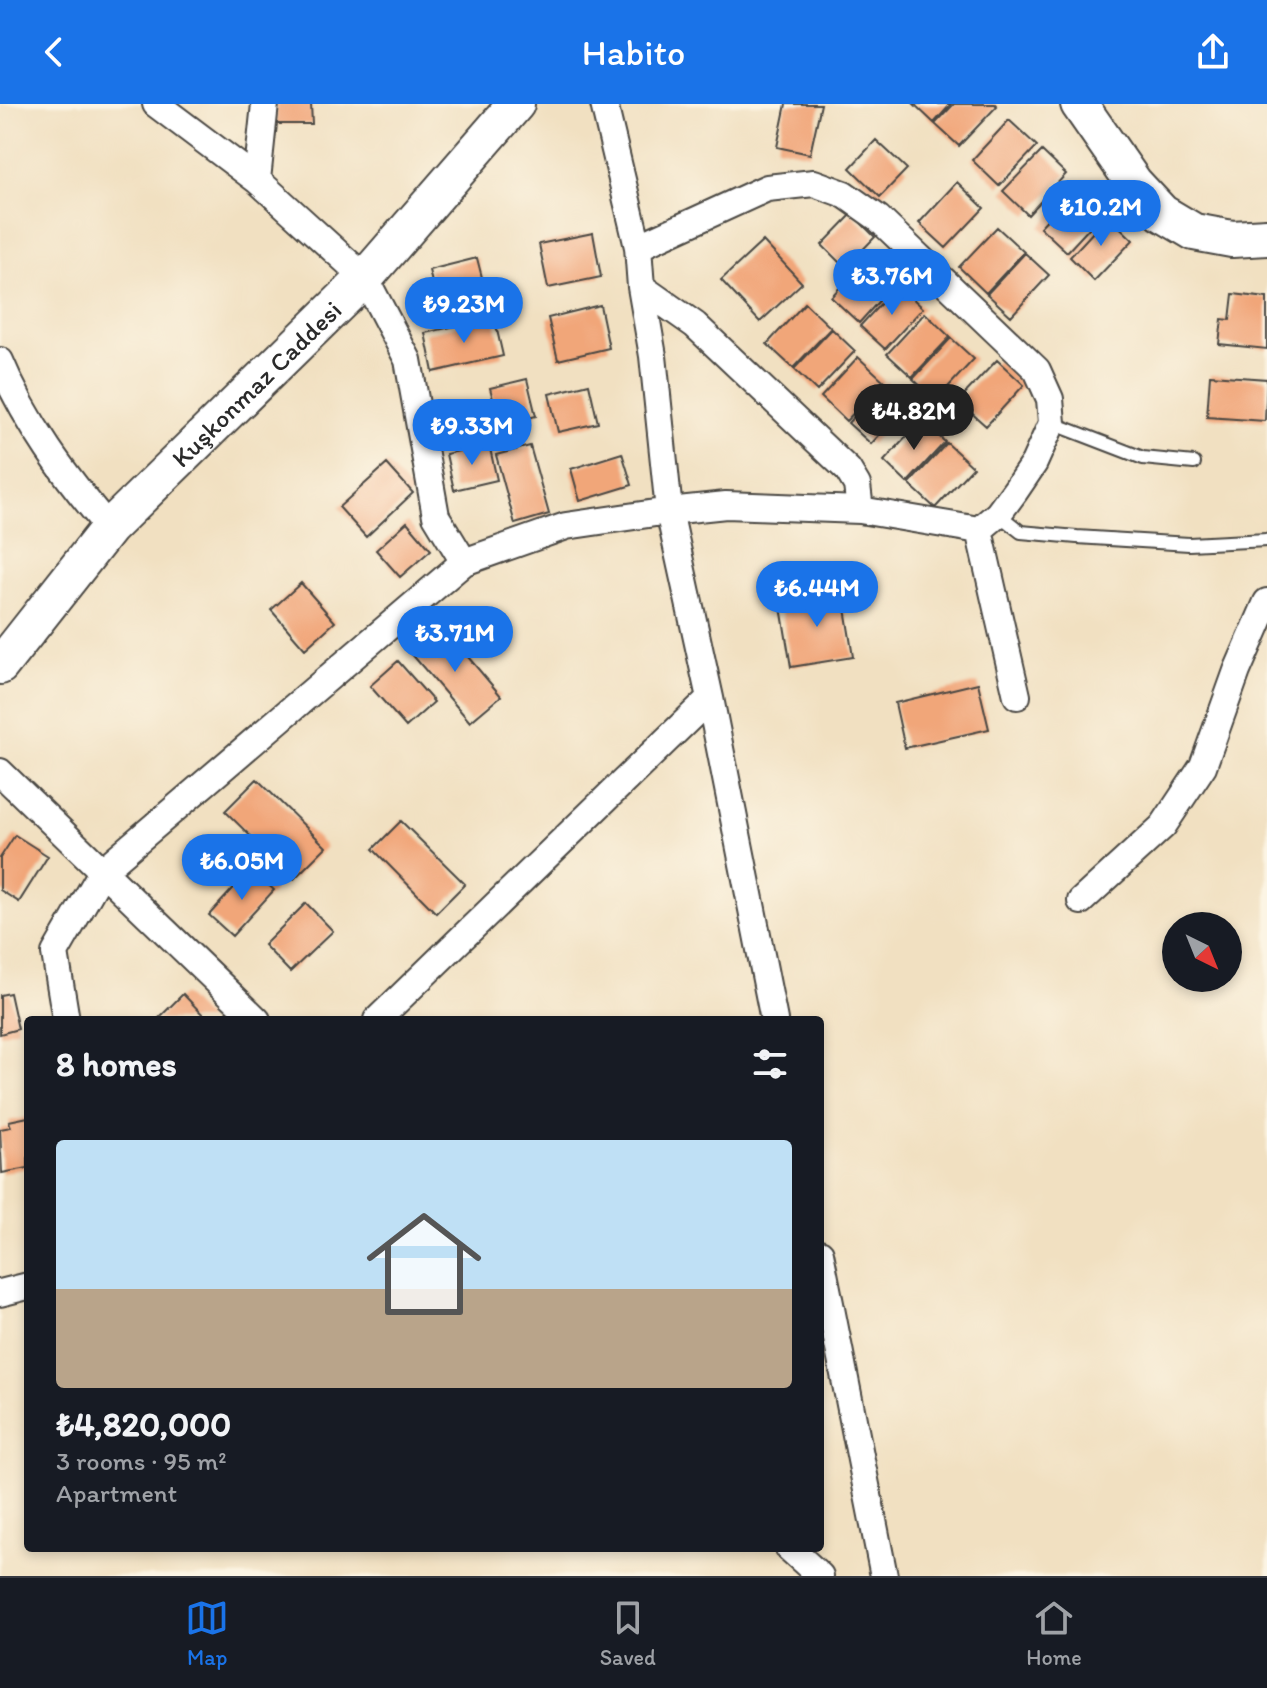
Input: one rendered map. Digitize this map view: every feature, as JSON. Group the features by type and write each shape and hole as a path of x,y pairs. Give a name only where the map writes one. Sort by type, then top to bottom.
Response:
{"street":[{"path":"156,104 257,180 365,278 408,360 436,516 464,562"},
{"path":"257,180 265,104"},
{"name":"Kuşkonmaz Caddesi","path":"0,666 109,528 262,382 365,278 485,120 516,104"},
{"path":"604,104 638,247 669,511 773,1016"},
{"path":"1079,104 1134,183 1162,213 1194,232 1232,239 1267,237"},
{"path":"638,247 767,188 814,183 844,194 878,218 1037,370 1050,399 1052,423 1034,463 988,522 1017,696"},
{"path":"641,287 695,325 848,470 857,485 860,510"},
{"path":"0,361 50,454 109,528"},
{"path":"65,1016 55,953 103,870 464,562 566,526 726,505 860,510 988,522"},
{"path":"1081,901 1163,826 1203,766 1237,671 1267,602"},
{"path":"381,1016 710,698"},
{"path":"0,772 253,1016"},
{"path":"824,1273 884,1576"},
{"path":"0,1293 24,1287"},
{"path":"793,1552 820,1576"}],"lane":[{"path":"1052,423 1143,458 1194,463"},
{"path":"988,522 1021,532 1077,537 1189,544 1267,540"}],"building":[{"path":"276,104 311,104 312,124 277,124"},
{"path":"786,104 821,104 810,154 777,147"},
{"path":"914,104 951,104 934,123"},
{"path":"954,104 997,106 959,146 935,124"},
{"path":"1009,120 1037,146 999,186 972,160"},
{"path":"876,140 907,169 880,197 850,168"},
{"path":"1042,151 1066,174 1028,215 1003,191"},
{"path":"957,182 984,208 946,248 919,223"},
{"path":"1078,186 1105,211 1067,252 1040,227"},
{"path":"852,214 875,237 845,268 822,245"},
{"path":"1108,216 1133,240 1094,281 1070,257"},
{"path":"997,227 1024,252 986,293 959,267"},
{"path":"593,233 601,277 548,288 539,244"},
{"path":"763,241 802,283 760,322 721,280"},
{"path":"1025,253 1049,275 1011,316 987,294"},
{"path":"869,256 896,282 859,323 831,297"},
{"path":"477,258 489,305 440,317 429,270"},
{"path":"898,285 923,308 885,349 860,326"},
{"path":"1233,294 1267,298 1267,349 1219,344 1222,319 1230,320"},
{"path":"805,303 831,328 793,368 767,344"},
{"path":"600,305 609,348 558,360 548,318"},
{"path":"925,313 950,337 912,377 887,354"},
{"path":"494,317 503,356 433,372 425,333"},
{"path":"832,329 855,351 817,391 794,369"},
{"path":"951,338 974,359 936,400 913,379"},
{"path":"858,357 884,381 846,421 821,397"},
{"path":"997,360 1024,385 986,426 958,401"},
{"path":"1210,375 1267,379 1265,421 1207,417"},
{"path":"527,379 536,416 500,425 490,388"},
{"path":"886,382 908,404 871,444 848,423"},
{"path":"589,384 598,423 558,432 549,394"},
{"path":"922,420 945,442 907,483 884,461"},
{"path":"947,443 973,467 935,508 909,484"},
{"path":"489,444 497,480 454,490 446,454"},
{"path":"530,446 549,514 515,524 496,455"},
{"path":"622,453 632,485 580,501 571,469"},
{"path":"387,464 413,493 366,537 339,507"},
{"path":"407,522 431,550 400,577 376,550"},
{"path":"301,583 335,622 305,649 271,610"},
{"path":"842,590 853,657 791,667 780,601"},
{"path":"441,625 501,696 470,722 410,652"},
{"path":"398,661 434,702 406,727 370,686"},
{"path":"978,683 989,729 905,748 895,703"},
{"path":"257,779 326,847 294,879 225,811"},
{"path":"401,821 465,884 436,913 373,849"},
{"path":"15,835 48,856 19,902 0,890 0,858"},
{"path":"251,869 274,890 232,936 209,915"},
{"path":"306,903 333,931 290,972 264,945"},
{"path":"10,993 18,1029 0,1034 0,995"},
{"path":"183,994 204,1016 161,1016"},
{"path":"24,1118 24,1169 2,1173 0,1129 11,1127 9,1121"}]}
